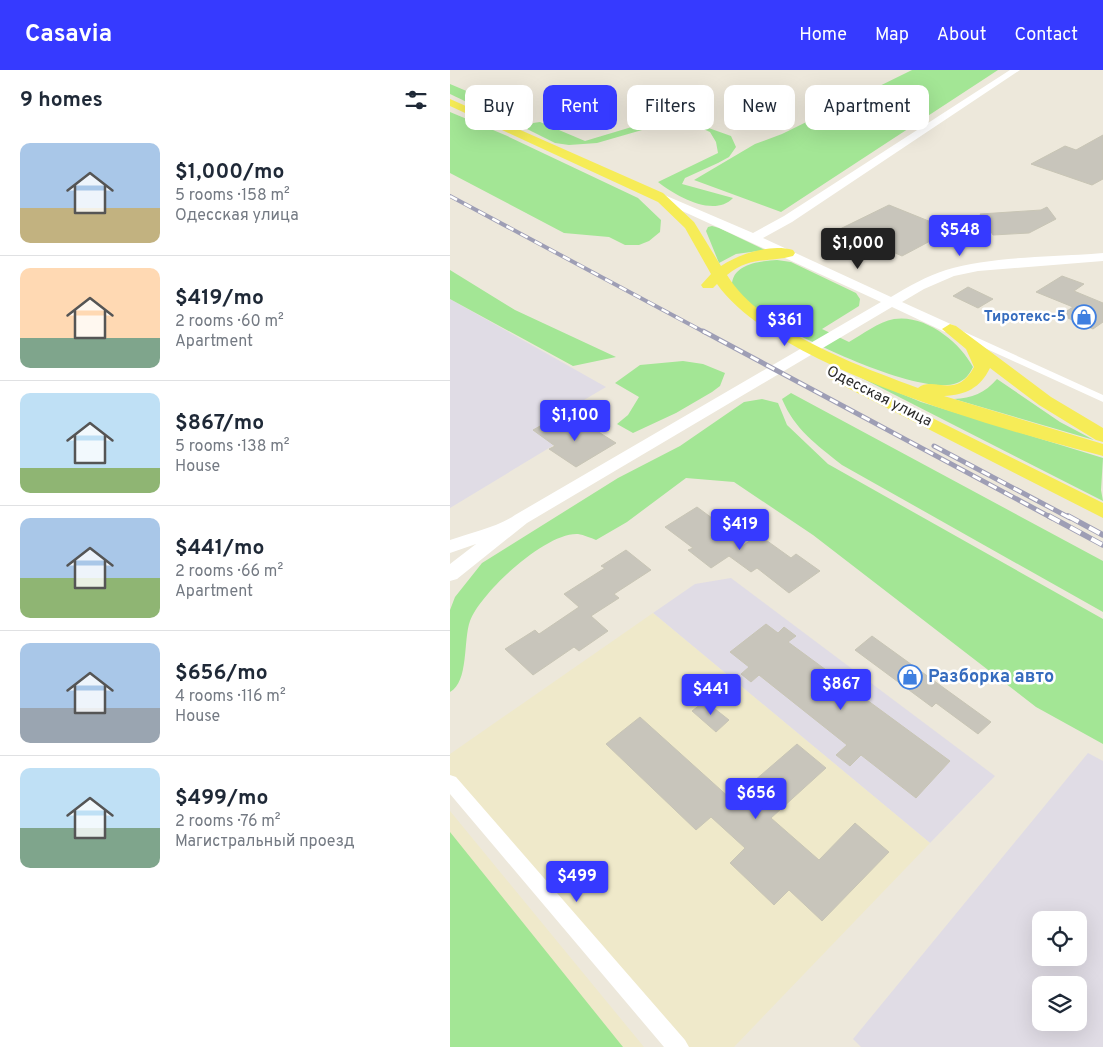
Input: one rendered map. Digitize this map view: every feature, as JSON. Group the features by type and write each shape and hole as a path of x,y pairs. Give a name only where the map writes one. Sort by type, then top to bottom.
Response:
{"main road":[{"path":"450,102 601,170"},
{"name":"Одесская улица","path":"601,170 658,196 674,207 693,229 722,306 739,321 767,340 1103,511"},
{"name":"Одесская улица","path":"601,170 654,203 669,217 713,280 771,328 832,359 929,399 1103,450"},
{"path":"713,280 725,268 743,259 762,254 788,253"},
{"path":"950,329 1045,401 1103,436"},
{"path":"884,382 936,391 953,390 967,386 977,378 982,366 973,347"}],"street":[{"path":"754,238 788,219 1016,70"},
{"name":"Одесская улица","path":"658,196 788,253 950,329"},
{"path":"450,574 521,519 891,301 950,273 978,267 1103,258"},
{"path":"950,329 1103,398"},
{"path":"450,547 521,519"},
{"path":"450,782 678,1047"}],"shaded area":[{"path":"450,299 606,387 533,430 554,445 450,508"},
{"path":"731,578 995,776 930,843 653,613 695,584"},
{"path":"653,613 930,843 734,1047 678,1047 450,782 450,754"},
{"path":"1088,753 1103,761 1103,1047 861,1047 853,1039"},
{"path":"450,811 644,1047 450,1047"}],"green space":[{"path":"912,70 998,70 929,115 929,85 882,85"},
{"path":"450,84 465,90 465,101 450,94"},
{"path":"450,112 465,118 465,130 493,130 638,198 661,220 660,232 649,241 639,245 625,245 609,237 564,233 450,173"},
{"path":"540,122 543,123 543,130 559,130 585,141 627,128 627,130 642,130 597,143 569,145 555,143 529,130 533,130 533,123"},
{"path":"805,123 805,130 906,130 781,212 694,180 755,144 790,130 795,130 795,128"},
{"path":"706,130 714,130 731,136 736,147 729,157 685,178 682,184 733,198 725,204 716,206 695,203 658,182 718,153 716,142 710,132"},
{"path":"712,226 765,250 736,254 719,263 706,231 708,227"},
{"path":"777,260 791,262 856,293 860,299 859,306 822,329 849,342 876,325 894,319 918,321 940,332 960,348 973,367 965,379 957,383 940,385 917,382 863,364 787,329 761,313 732,288 736,274 747,265"},
{"path":"450,270 515,310 616,357 573,366 450,299"},
{"path":"683,361 703,364 725,373 720,386 676,413 633,433 617,424 628,415 639,397 615,383 640,365"},
{"path":"852,373 921,402 1103,458 1101,490 1103,501"},
{"path":"997,379 1060,422 1094,440 954,399 978,394"},
{"path":"791,393 1103,561 1103,612 842,465 807,436 793,419 782,399"},
{"path":"762,399 778,403 787,425 828,464 1103,619 1103,744 1036,707 813,535 734,482 686,478 627,522 596,540 578,534 565,536 549,543 516,566 476,609 468,629 463,670 456,687 450,692 450,610 455,597 482,563 618,478 680,446 744,402"},
{"path":"450,832 623,1047 450,1047"}],"building":[{"path":"1103,135 1103,179 1092,185 1031,164 1065,146 1076,150"},
{"path":"889,205 951,230 902,256 840,229"},
{"path":"1047,207 1056,219 1029,233 993,235 980,214 1041,210"},
{"path":"1062,276 1084,284 1074,291 1103,303 1103,322 1093,329 1061,315 1073,307 1036,292"},
{"path":"968,287 993,299 978,308 953,296"},
{"path":"549,421 563,431 581,421 616,443 576,467 549,449 555,446 533,430"},
{"path":"697,507 716,521 712,524 742,546 759,535 791,558 796,554 820,571 789,593 757,568 751,572 729,556 711,568 688,550 693,548 665,527"},
{"path":"626,550 651,570 614,594 619,598 591,616 608,631 579,651 574,647 533,675 505,649 535,630 539,634 579,607 564,594 605,568 601,566"},
{"path":"766,624 778,633 784,627 796,636 788,642 950,761 916,798 861,755 850,766 836,755 847,745 759,675 751,682 741,674 749,667 730,652"},
{"name":"Разборка авто","path":"872,636 991,722 978,734 936,703 932,707 855,650"},
{"path":"705,701 729,720 716,732 692,711"},
{"path":"640,717 732,800 797,744 826,768 771,818 819,860 855,823 889,852 822,921 789,890 774,905 730,863 745,848 711,817 696,830 606,744"}],"railway":[{"path":"450,196 706,333"},
{"path":"703,331 1052,518"},
{"path":"934,446 1070,518"},
{"path":"1049,516 1103,545"},
{"path":"1068,516 1103,535"}],"place":[{"name":"Тиротекс-5","path":"1084,317"},
{"name":"Разборка авто","path":"910,677"}]}
